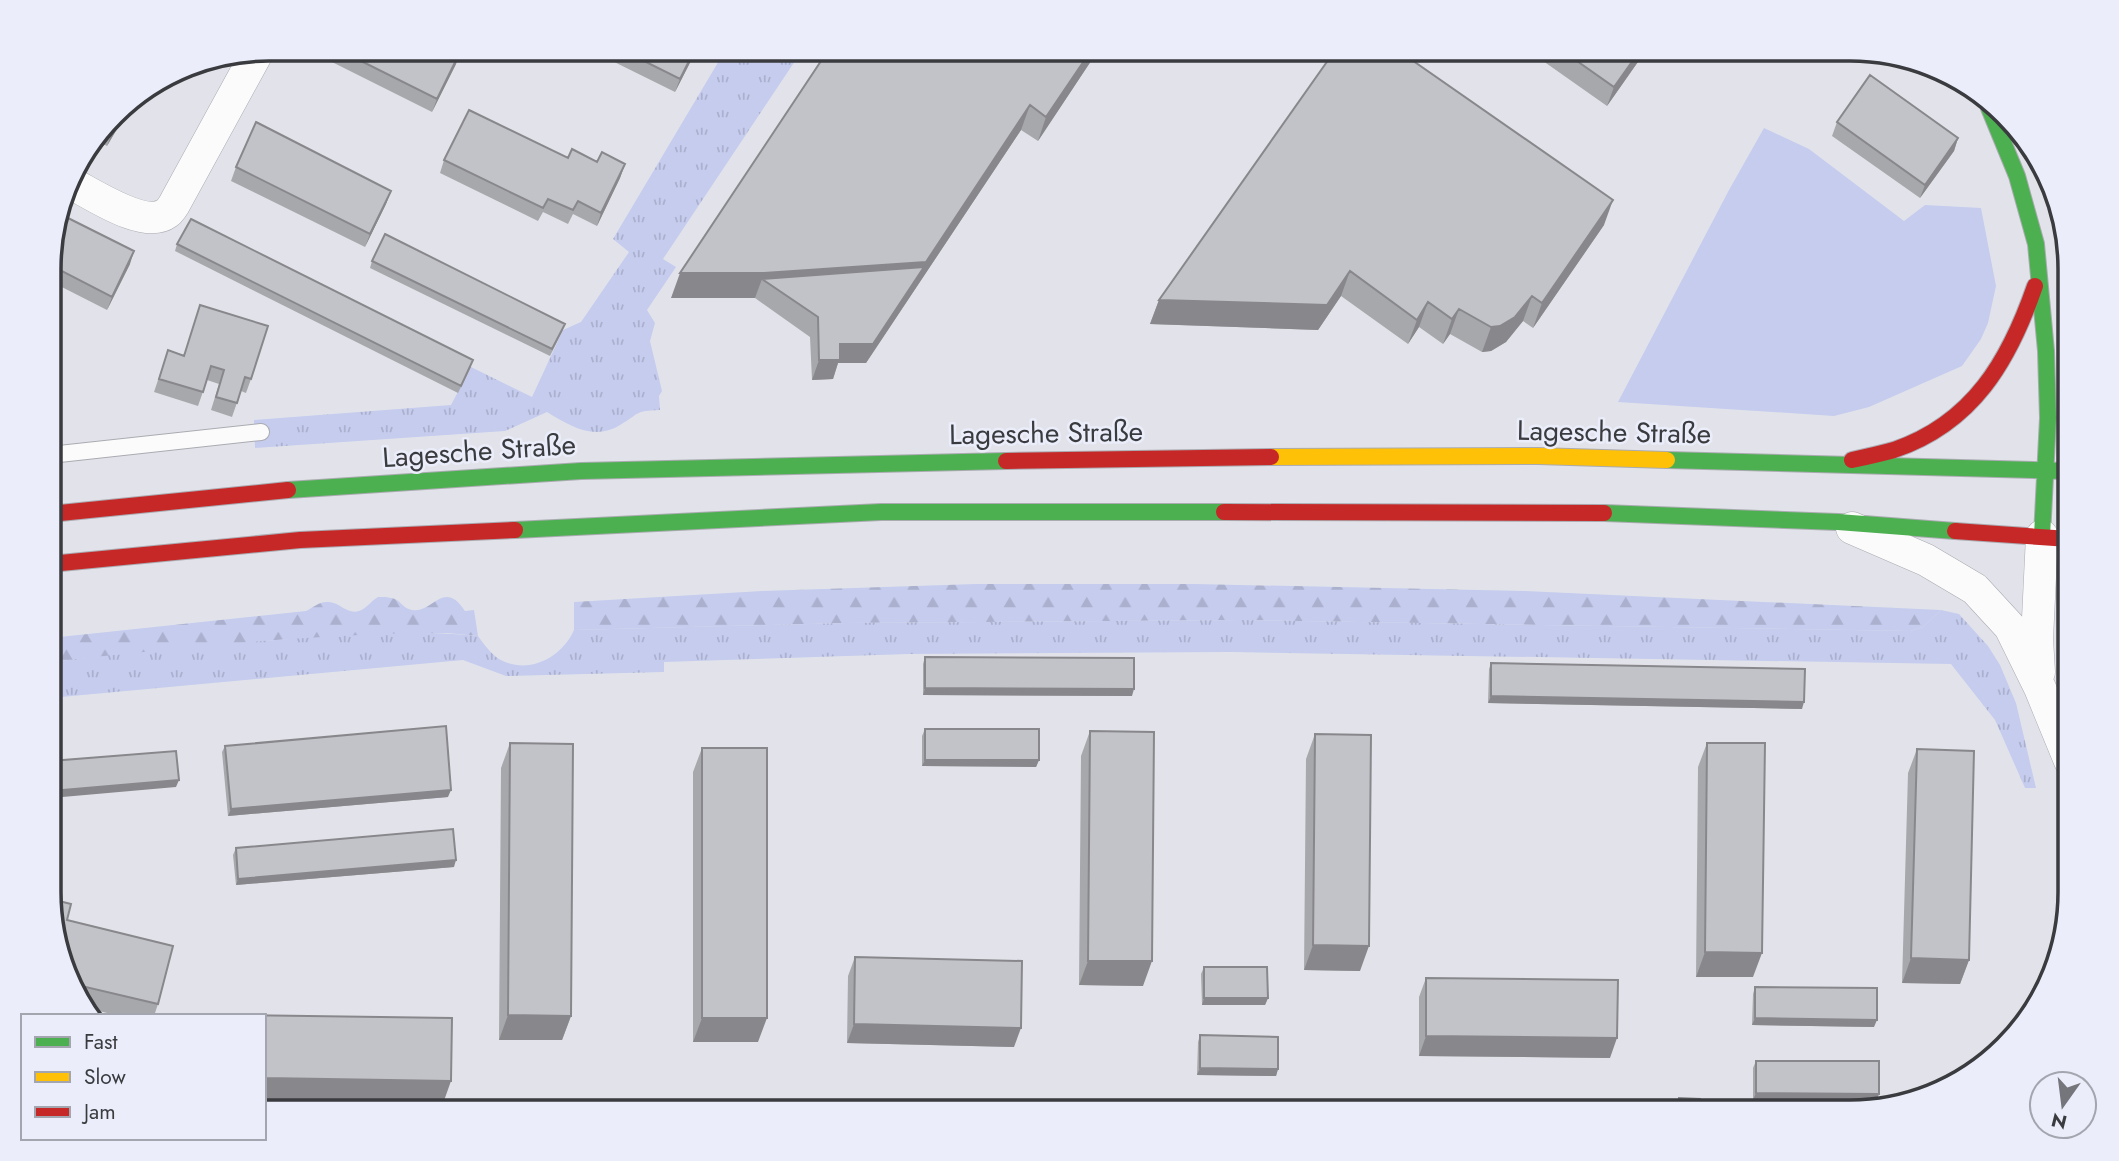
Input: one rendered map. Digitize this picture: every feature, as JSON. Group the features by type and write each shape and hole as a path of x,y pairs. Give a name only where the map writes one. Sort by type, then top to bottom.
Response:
{"main road":[{"path":"62,563 300,540 881,512 1585,513 1838,522 2056,538 2046,470 2046,351 2036,244 2017,176 1994,120"},
{"path":"1838,464 1899,448 1941,428 1972,403 1989,385 2009,353 2025,318 2039,274"},
{"name":"Lagesche Straße","path":"62,513 307,488 581,471 1207,457 1538,456 2058,471"}],"street":[{"path":"78,187 134,215 154,218 167,213 252,62"},
{"path":"1838,522 1926,560 1975,589 2010,627 2058,732"},
{"path":"2040,688 2036,639 2056,538"}],"lane":[{"path":"62,454 261,432"}],"green space":[{"path":"719,61 795,61 663,259 676,267 647,310 655,323 650,341 662,391 659,396 660,410 638,413 620,425 601,432 582,430 547,412 505,431 255,448 254,420 451,405 471,367 532,397 563,330 581,322 629,252 613,239"},
{"path":"1764,128 1809,149 1904,221 1925,205 1981,208 1996,286 1988,323 1981,339 1962,366 1869,407 1834,416 1618,402 1729,190"},
{"path":"976,584 1195,584 1525,591 1941,610 1923,627 1910,631 1242,620 846,623 574,630 574,602 762,591"},
{"path":"378,597 392,598 407,608 419,610 444,597 451,597 465,611 474,610 478,636 447,633 276,640 61,661 61,637 306,611 324,602 331,602 355,612 364,609"},
{"path":"1941,610 1959,614 1988,646 2000,665 2016,703 2036,788 2025,788 1995,720 1951,664 1232,652 909,654 664,662 664,672 506,676 463,660 61,697 61,661 221,644 381,634 439,633 478,636 496,657 507,663 530,665 551,657 574,630 846,623 1242,620 1910,631 1923,627"}],"building":[{"path":"361,61 456,61 437,99"},
{"path":"644,61 689,61 680,79"},
{"path":"821,61 1084,61 1046,117 1030,105 926,262 764,273 680,273"},
{"path":"1328,61 1413,61 1613,200 1542,303 1532,296 1515,317 1500,326 1491,327 1459,309 1452,319 1428,302 1417,320 1350,271 1327,305 1159,300"},
{"path":"1577,61 1632,61 1614,87"},
{"path":"1870,75 1958,138 1925,185 1837,122"},
{"path":"469,110 568,158 572,149 597,162 602,152 625,164 601,213 578,201 573,210 548,199 543,208 444,160"},
{"path":"256,122 391,191 370,234 236,167"},
{"path":"67,218 134,251 112,297 62,271"},
{"path":"191,219 473,360 461,386 177,244"},
{"path":"385,234 565,324 552,349 372,261"},
{"path":"924,267 873,344 840,344 840,360 819,360 818,317 762,279"},
{"path":"200,305 268,326 251,379 245,377 237,403 216,397 224,370 211,366 203,392 159,379 168,350 184,356"},
{"path":"925,657 1134,658 1134,689 925,688"},
{"path":"1491,663 1805,669 1804,702 1491,696"},
{"path":"446,726 451,790 231,809 225,746"},
{"path":"925,729 1039,729 1039,760 925,760"},
{"path":"1090,731 1154,732 1152,961 1088,961"},
{"path":"1315,734 1371,735 1369,946 1313,945"},
{"path":"510,743 573,744 571,1016 508,1015"},
{"path":"1707,743 1765,743 1762,953 1705,952"},
{"path":"702,748 767,748 767,1018 702,1018"},
{"path":"1917,749 1974,751 1969,960 1911,958"},
{"path":"176,751 179,780 61,790 61,760"},
{"path":"453,829 456,860 238,879 236,848"},
{"path":"62,902 71,904 67,920 173,946 158,1004 84,987 68,946"},
{"path":"855,957 1022,961 1021,1028 854,1024"},
{"path":"1204,967 1267,967 1268,998 1204,998"},
{"path":"1426,978 1618,980 1617,1038 1426,1036"},
{"path":"1755,987 1877,988 1877,1020 1755,1018"},
{"path":"266,1015 452,1018 451,1081 266,1078"},
{"path":"1200,1035 1278,1037 1278,1069 1200,1068"},
{"path":"1756,1061 1879,1061 1879,1094 1756,1093"}],"traffic: fast":[{"path":"1994,120 2017,176 2036,244 2046,351 2048,418 2042,536"},
{"path":"1667,460 2058,471"},
{"path":"288,490 581,471 1006,461"},
{"path":"515,530 881,512 1224,512"},
{"path":"1604,513 1838,522 1955,531"}],"traffic: slow":[{"path":"1271,457 1538,456 1667,460"}],"traffic: jam":[{"path":"1852,460 1894,450 1922,438 1946,424 1966,406 2000,364 2035,286"},
{"path":"1006,461 1271,457"},
{"path":"62,513 288,490"},
{"path":"1224,512 1604,513"},
{"path":"62,563 300,540 515,530"},
{"path":"1955,531 2058,538"}]}
